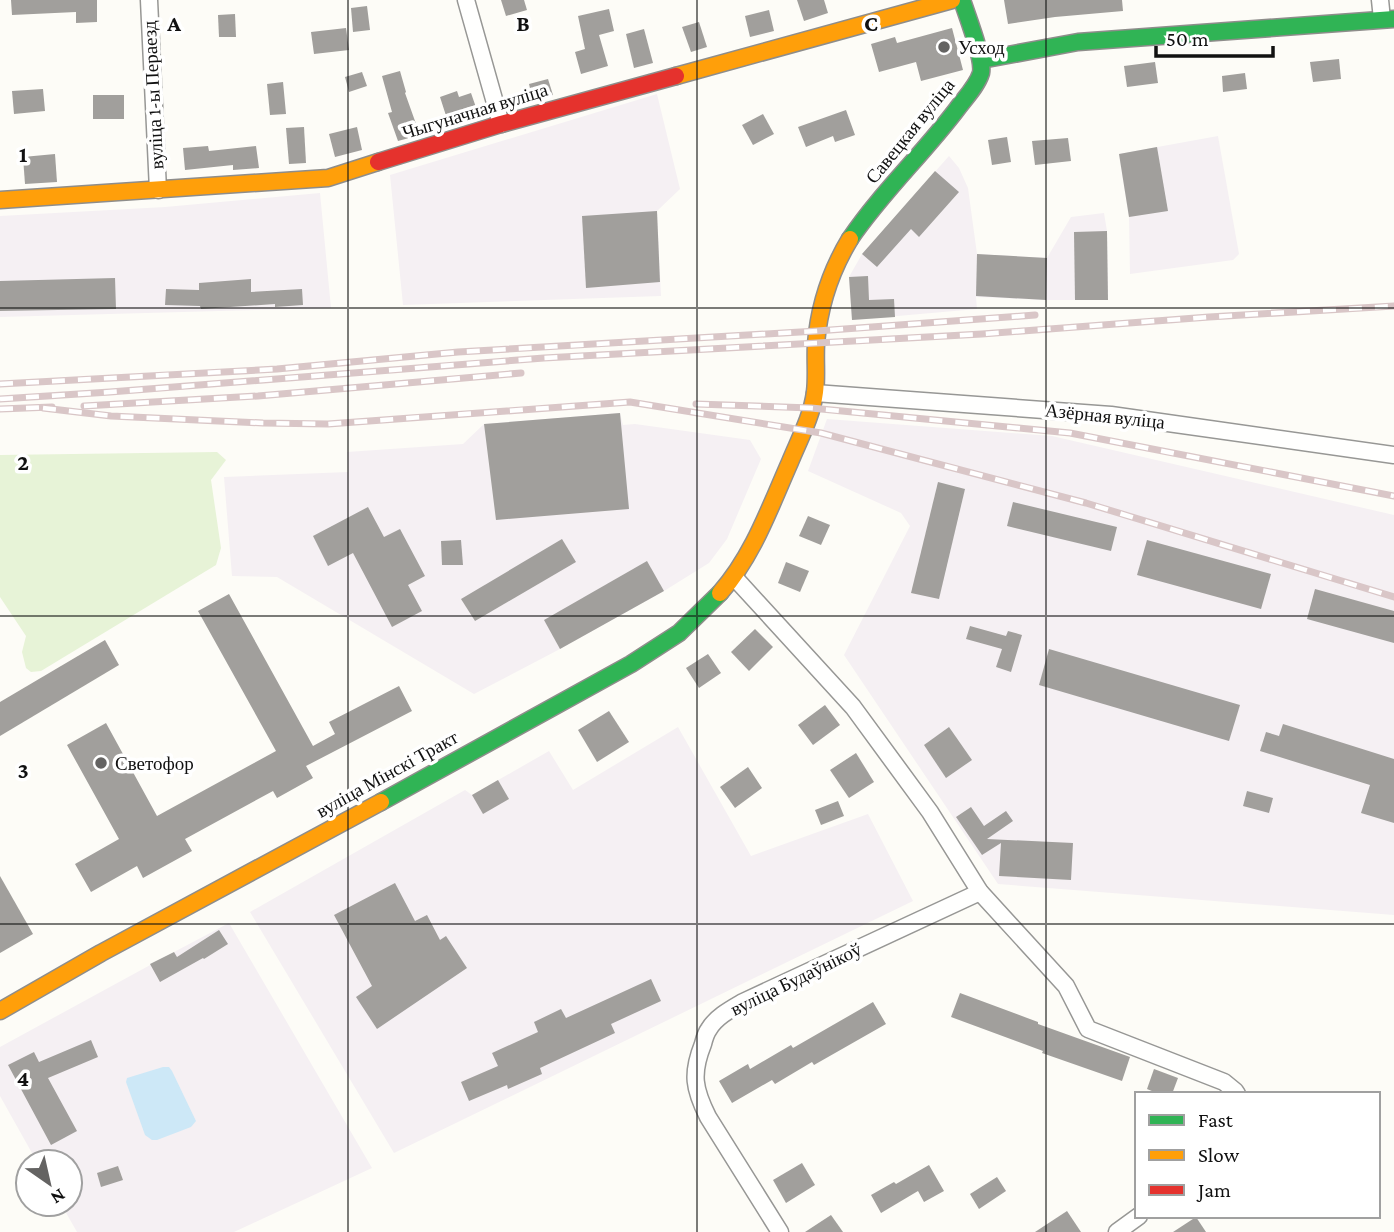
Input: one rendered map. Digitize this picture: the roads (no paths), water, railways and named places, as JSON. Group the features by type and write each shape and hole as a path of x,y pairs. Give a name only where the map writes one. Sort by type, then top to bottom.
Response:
{"street":[{"name":"вуліца 1-ы Пераезд","path":"149,0 158,190"},
{"path":"466,0 501,124"},
{"name":"Чыгуначная вуліца","path":"0,200 328,178 501,124 952,0"},
{"path":"962,0 981,60 1078,42 1388,19 1380,0"},
{"name":"Савецкая вуліца","path":"759,533 804,429 815,393 817,331 832,272 852,236 976,83 981,72 981,60"},
{"name":"Азёрная вуліца","path":"815,393 1111,415 1394,455"},
{"name":"вуліца Мінскі Тракт","path":"0,1011 631,664 679,633 706,607 734,577 759,533"},
{"path":"734,577 853,708 930,812 980,892 1066,986 1088,1029 1224,1082 1236,1092"},
{"name":"вуліца Будаўнікоў","path":"780,1232 698,1097 695,1078 699,1054 709,1028 743,1002 980,892"},
{"path":"1117,1232 1136,1218"}],"water":[{"path":"169,1067 172,1071 196,1121 191,1127 152,1140 145,1135 126,1082 127,1078"}],"railway":[{"path":"0,399 544,358 982,334 1394,306"},
{"path":"0,384 277,369 458,352 1035,315"},
{"path":"84,406 258,396 521,373"},
{"path":"43,408 111,416 328,424 630,402 821,433 1086,503 1394,597"},
{"path":"696,404 811,408 1070,433 1394,496"},
{"path":"0,409 52,407"}],"place":[{"name":"Усход","path":"944,47"},
{"name":"Светофор","path":"101,763"}]}
